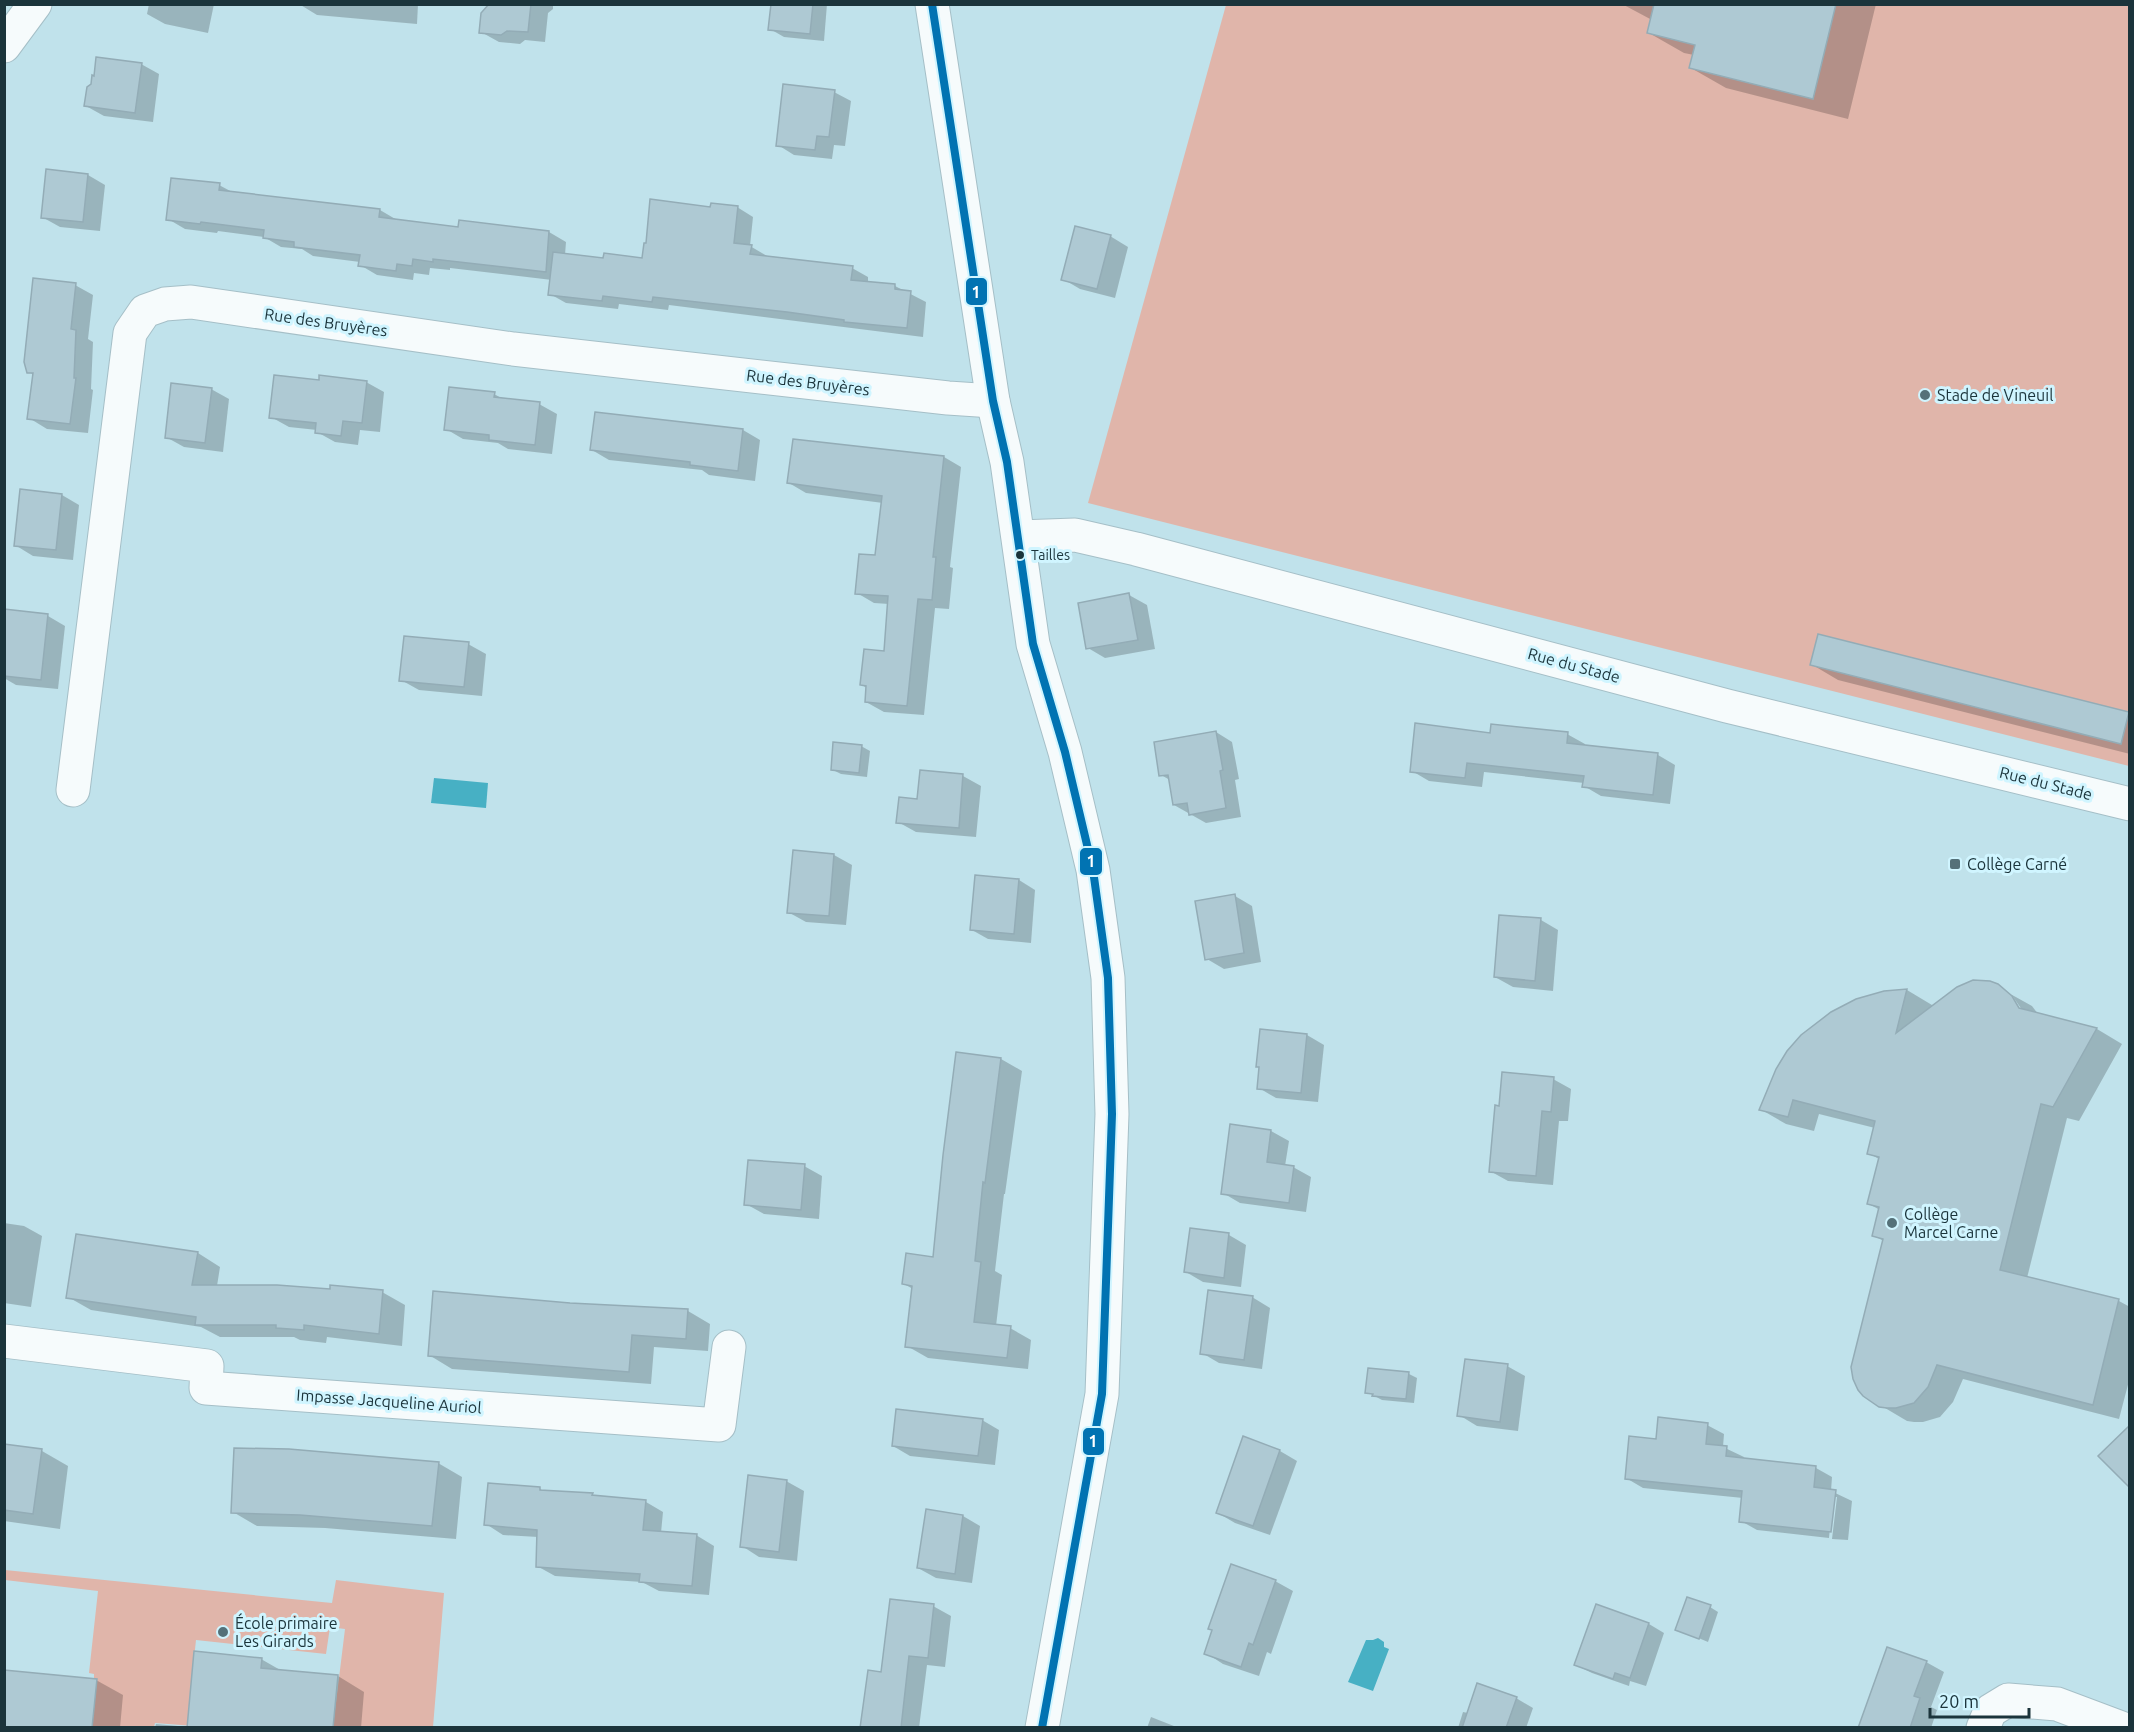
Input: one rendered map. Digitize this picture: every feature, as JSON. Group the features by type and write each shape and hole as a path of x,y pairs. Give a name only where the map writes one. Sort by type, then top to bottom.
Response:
{"street":[{"path":"4,46 34,4"},
{"path":"932,4 993,401 1019,537 1033,644 1065,752 1093,870 1108,978 1112,1114 1102,1394 1042,1728"},
{"name":"Rue des Bruyères","path":"73,790 130,333 145,311 165,304 191,302 513,349 948,398 993,401"},
{"name":"Rue du Stade","path":"1019,537 1075,536 1136,549 1727,706 2130,804"},
{"name":"Impasse Jacqueline Auriol","path":"4,1341 207,1366 206,1388 719,1425 729,1347"},
{"path":"1983,1728 1990,1711 2008,1700 2057,1704 2121,1728"}],"shaded area":[{"path":"1226,5 2129,5 2129,766 1088,503"},
{"path":"5,1570 332,1603 336,1580 444,1593 433,1727 333,1727 345,1629 330,1627 326,1654 196,1640 188,1715 194,1726 155,1723 154,1727 92,1727 97,1679 94,1678 94,1674 89,1673 98,1591 5,1580"}],"water":[{"path":"434,778 488,783 486,808 431,803"},
{"path":"1378,1638 1384,1642 1384,1647 1389,1649 1373,1691 1348,1682 1366,1640"}],"building":[{"path":"489,4 531,4 528,32 507,31 501,35 479,33 481,13"},
{"path":"771,4 813,4 810,34 768,30"},
{"path":"1654,4 1836,4 1813,99 1689,68 1695,45 1647,33"},
{"path":"96,57 142,63 135,113 84,106 87,87 91,84 92,75 94,76"},
{"path":"783,84 835,90 829,137 817,136 815,150 776,146"},
{"path":"46,169 88,174 83,222 41,218"},
{"path":"171,178 220,183 219,190 380,209 379,217 458,227 459,220 549,231 546,272 433,259 433,262 413,259 412,266 397,264 396,271 358,266 360,255 294,247 294,242 263,238 264,230 166,220"},
{"path":"650,199 710,207 711,203 738,206 734,243 752,245 750,254 853,266 851,280 895,284 895,289 911,291 907,328 653,297 652,302 603,296 602,301 548,295 553,252 603,258 604,253 642,258 644,243 646,243"},
{"path":"1075,226 1111,235 1097,289 1061,280"},
{"path":"33,278 76,283 71,329 76,330 74,378 76,378 70,424 27,419 33,373 27,373 24,362"},
{"path":"274,375 319,380 319,375 367,381 362,423 343,421 341,436 315,433 316,423 269,418"},
{"path":"171,383 212,388 205,443 165,438"},
{"path":"449,387 495,392 494,397 540,402 535,445 489,440 489,435 444,430"},
{"path":"595,412 743,429 738,471 690,465 690,462 590,450"},
{"path":"793,439 944,456 933,557 936,557 932,600 918,599 907,706 865,702 866,686 860,685 864,649 884,651 888,596 855,594 859,554 875,555 882,496 787,483"},
{"path":"20,489 62,494 56,550 14,546"},
{"path":"1129,593 1138,640 1086,649 1078,603"},
{"path":"4,609 48,614 41,680 4,676"},
{"path":"1818,634 2129,712 2121,744 1810,665"},
{"path":"404,636 469,642 464,687 399,681"},
{"path":"1415,723 1490,733 1491,724 1568,732 1567,743 1658,753 1653,795 1582,787 1584,776 1467,763 1465,778 1410,772"},
{"path":"1216,731 1223,770 1220,771 1226,808 1189,815 1187,803 1173,805 1168,775 1159,776 1154,742"},
{"path":"833,742 862,745 859,773 831,770"},
{"path":"920,770 963,774 959,828 896,823 899,797 917,799"},
{"path":"793,850 834,854 829,916 787,913"},
{"path":"975,875 1019,879 1014,934 970,930"},
{"path":"1235,894 1244,953 1205,960 1195,901"},
{"path":"1499,915 1541,918 1535,981 1494,977"},
{"path":"1973,980 1998,984 2012,996 2019,1008 2097,1028 2053,1107 2041,1104 2000,1270 2119,1299 2093,1405 1937,1365 1928,1387 1914,1403 1896,1408 1879,1407 1863,1396 1853,1379 1851,1367 1883,1239 1872,1236 1879,1207 1867,1204 1879,1157 1867,1154 1875,1121 1793,1100 1788,1117 1759,1110 1776,1069 1787,1051 1801,1035 1831,1012 1856,999 1884,991 1907,989 1896,1033 1957,987"},
{"path":"1260,1029 1307,1034 1301,1093 1257,1089 1259,1067 1256,1067"},
{"path":"956,1052 1001,1058 985,1183 983,1182 975,1261 981,1262 974,1322 1011,1326 1007,1358 905,1347 912,1286 902,1284 906,1253 933,1257"},
{"path":"1502,1072 1554,1077 1551,1112 1542,1111 1536,1176 1489,1172 1495,1105 1499,1106"},
{"path":"1230,1124 1271,1130 1267,1162 1294,1166 1289,1203 1221,1194"},
{"path":"748,1160 805,1164 801,1210 744,1205"},
{"path":"1190,1228 1229,1233 1224,1278 1184,1272"},
{"path":"76,1234 198,1252 192,1285 277,1285 330,1289 330,1285 383,1290 379,1334 304,1325 304,1330 276,1328 276,1325 195,1325 196,1317 66,1298"},
{"path":"1208,1290 1253,1296 1244,1360 1200,1354"},
{"path":"433,1291 570,1303 688,1309 686,1339 632,1335 629,1372 428,1356"},
{"path":"1465,1359 1508,1364 1500,1422 1457,1416"},
{"path":"1368,1368 1409,1372 1406,1399 1372,1396 1373,1394 1365,1393"},
{"path":"896,1409 983,1419 978,1456 892,1446"},
{"path":"1658,1417 1708,1423 1706,1444 1727,1446 1726,1456 1816,1466 1814,1487 1836,1490 1831,1532 1739,1522 1742,1491 1625,1479 1629,1436 1656,1439"},
{"path":"2130,1425 2130,1488 2098,1456"},
{"path":"1243,1436 1280,1450 1253,1526 1216,1513"},
{"path":"4,1444 42,1449 33,1514 4,1510"},
{"path":"234,1448 289,1449 439,1462 432,1526 300,1515 231,1513"},
{"path":"748,1475 787,1480 779,1552 740,1547"},
{"path":"488,1483 646,1500 643,1530 697,1534 692,1586 639,1582 640,1574 536,1567 537,1530 484,1525"},
{"path":"926,1509 963,1515 955,1574 917,1568"},
{"path":"1231,1564 1276,1580 1253,1645 1249,1643 1241,1667 1204,1654 1212,1630 1208,1629"},
{"path":"1687,1597 1711,1605 1699,1639 1675,1630"},
{"path":"890,1599 934,1604 928,1658 909,1656 901,1728 860,1728 868,1670 881,1672"},
{"path":"1596,1604 1649,1623 1630,1678 1615,1673 1613,1679 1574,1665"},
{"path":"1887,1647 1927,1661 1914,1696 1920,1698 1910,1728 1858,1728"},
{"path":"194,1651 262,1658 261,1668 338,1675 333,1728 187,1728"},
{"path":"4,1670 97,1679 92,1728 4,1728"},
{"path":"1477,1683 1517,1697 1506,1728 1462,1728"}],"transit line":[{"name":"1","path":"932,4 993,401 1007,462 1033,644 1065,752 1093,870 1108,978 1112,1114 1102,1394 1042,1728"}],"place":[{"name":"Stade de Vineuil","path":"1925,395"},
{"name":"Tailles","path":"1020,555"},
{"name":"Collège Carné","path":"1955,864"},
{"name":"Collège Marcel Carne","path":"1892,1223"},
{"name":"École primaire Les Girards","path":"223,1632"}]}
